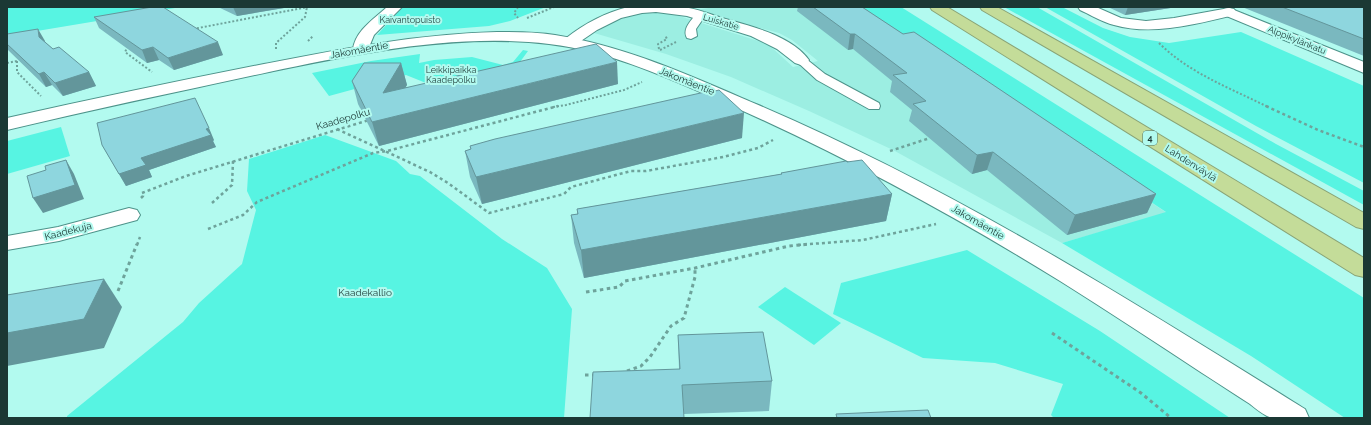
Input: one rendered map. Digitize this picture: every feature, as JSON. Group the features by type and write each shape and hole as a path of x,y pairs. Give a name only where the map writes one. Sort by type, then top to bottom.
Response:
{"highway":[{"name":"Lahdenväylä","path":"937,7 1364,269"},
{"path":"987,7 1364,222"}],"street":[{"path":"361,49 361,43 364,37 395,7"},
{"path":"1085,7 1117,22 1141,25 1158,24 1235,10"},
{"name":"Luiskatie","path":"570,42 589,28 610,18 635,10 667,8 700,16 770,37 788,48 801,60"},
{"name":"Alppikylänkatu","path":"1235,10 1364,68"},
{"name":"Jakomäentie","path":"7,124 159,90 361,49 403,43 477,37 529,37 570,42 622,56 664,72 843,149 967,214 1168,337 1294,418"},
{"name":"Kaadekuja","path":"7,243 59,234 129,215"}],"lane":[{"path":"691,36 691,29 700,16"},
{"path":"801,60 821,77 874,106"}],"path":[{"path":"192,29 308,7 305,17 276,44 276,49"},
{"path":"518,7 514,13 522,20"},
{"path":"530,17 554,7"},
{"path":"665,35 667,39 658,44 660,50 672,44"},
{"path":"1154,39 1167,53 1216,82 1339,140 1364,147"},
{"path":"131,44 126,48 125,52 150,70 156,78 159,90"},
{"path":"7,63 24,59"},
{"path":"17,61 17,72 44,99"},
{"path":"208,229 243,215 257,202 361,157 521,114 624,90 664,72"},
{"name":"Kaadepolku","path":"142,193 186,176 375,118"},
{"path":"337,129 430,172 448,182 489,213 564,194 571,187 632,171 646,171 692,163 758,148 797,128"},
{"path":"892,150 930,138"},
{"path":"212,203 232,185 233,161"},
{"path":"586,292 619,287 624,281 695,268 789,246 863,240 940,223 967,214"},
{"path":"118,291 140,237"},
{"path":"622,372 641,366 650,357 671,326 684,318 695,277 695,268"},
{"path":"1052,333 1141,393 1171,418"},
{"path":"585,375 604,375"}],"shaded area":[{"path":"716,7 848,7 968,81 1167,213 1062,243 893,150 809,111 731,77 666,54 594,33 616,21 639,13 657,12 676,15 768,44 793,67 818,61 792,40 779,33 694,10"}],"green space":[{"path":"7,7 181,7 7,36"},
{"name":"Kaivantopuisto","path":"403,7 546,7 510,21 489,26 377,35"},
{"path":"848,7 901,7 1364,298 1364,418 1345,418 1251,356 1062,243 1166,212 968,81"},
{"path":"1004,7 1037,7 1276,144 1364,191 1364,205"},
{"path":"1045,7 1062,7 1103,28 1130,37 1169,43 1241,32 1364,86 1364,183 1256,126"},
{"name":"Leikkipaikka Kaadepolku","path":"523,50 528,51 520,62 451,93 406,75 329,96 312,73 371,61 420,54 419,63 434,60 472,57 503,65 513,62"},
{"path":"61,127 70,156 7,174 7,141"},
{"name":"Kaadekallio","path":"325,135 396,161 410,174 420,176 502,239 547,268 572,309 564,418 67,418 67,416 183,322 199,303 242,264 256,210 247,191 249,159"},
{"path":"967,250 1100,331 1230,418 1054,418 1051,415 1063,384 995,363 923,358 833,314 841,283"},
{"path":"785,287 841,323 814,345 758,307"}],"building":[{"path":"152,7 163,7 218,42 168,58 153,47 142,50 94,17"},
{"path":"813,7 862,7 903,34 914,32 1156,194 1075,215 993,152 977,155 913,104 926,101 893,75 907,73 855,34 850,34"},
{"path":"1282,7 1364,7 1364,39"},
{"path":"38,29 39,37 53,49 59,47 89,72 55,83 44,72 39,74 7,44 7,34"},
{"path":"596,44 617,62 372,122 352,81 364,63 401,63 383,93"},
{"path":"719,90 744,113 476,177 465,151 471,149 470,146 495,139"},
{"path":"195,98 209,128 206,129 211,135 141,158 146,165 119,174 102,145 97,123"},
{"path":"66,160 75,185 33,198 27,176 46,170 45,166"},
{"path":"862,160 892,194 581,250 571,215 578,214 577,209 782,174 781,173 846,161"},
{"path":"104,279 84,319 7,333 7,295"},
{"path":"763,332 772,381 682,385 684,418 590,418 593,372 680,369 678,335"},
{"path":"928,410 931,418 837,418 836,414"}]}
